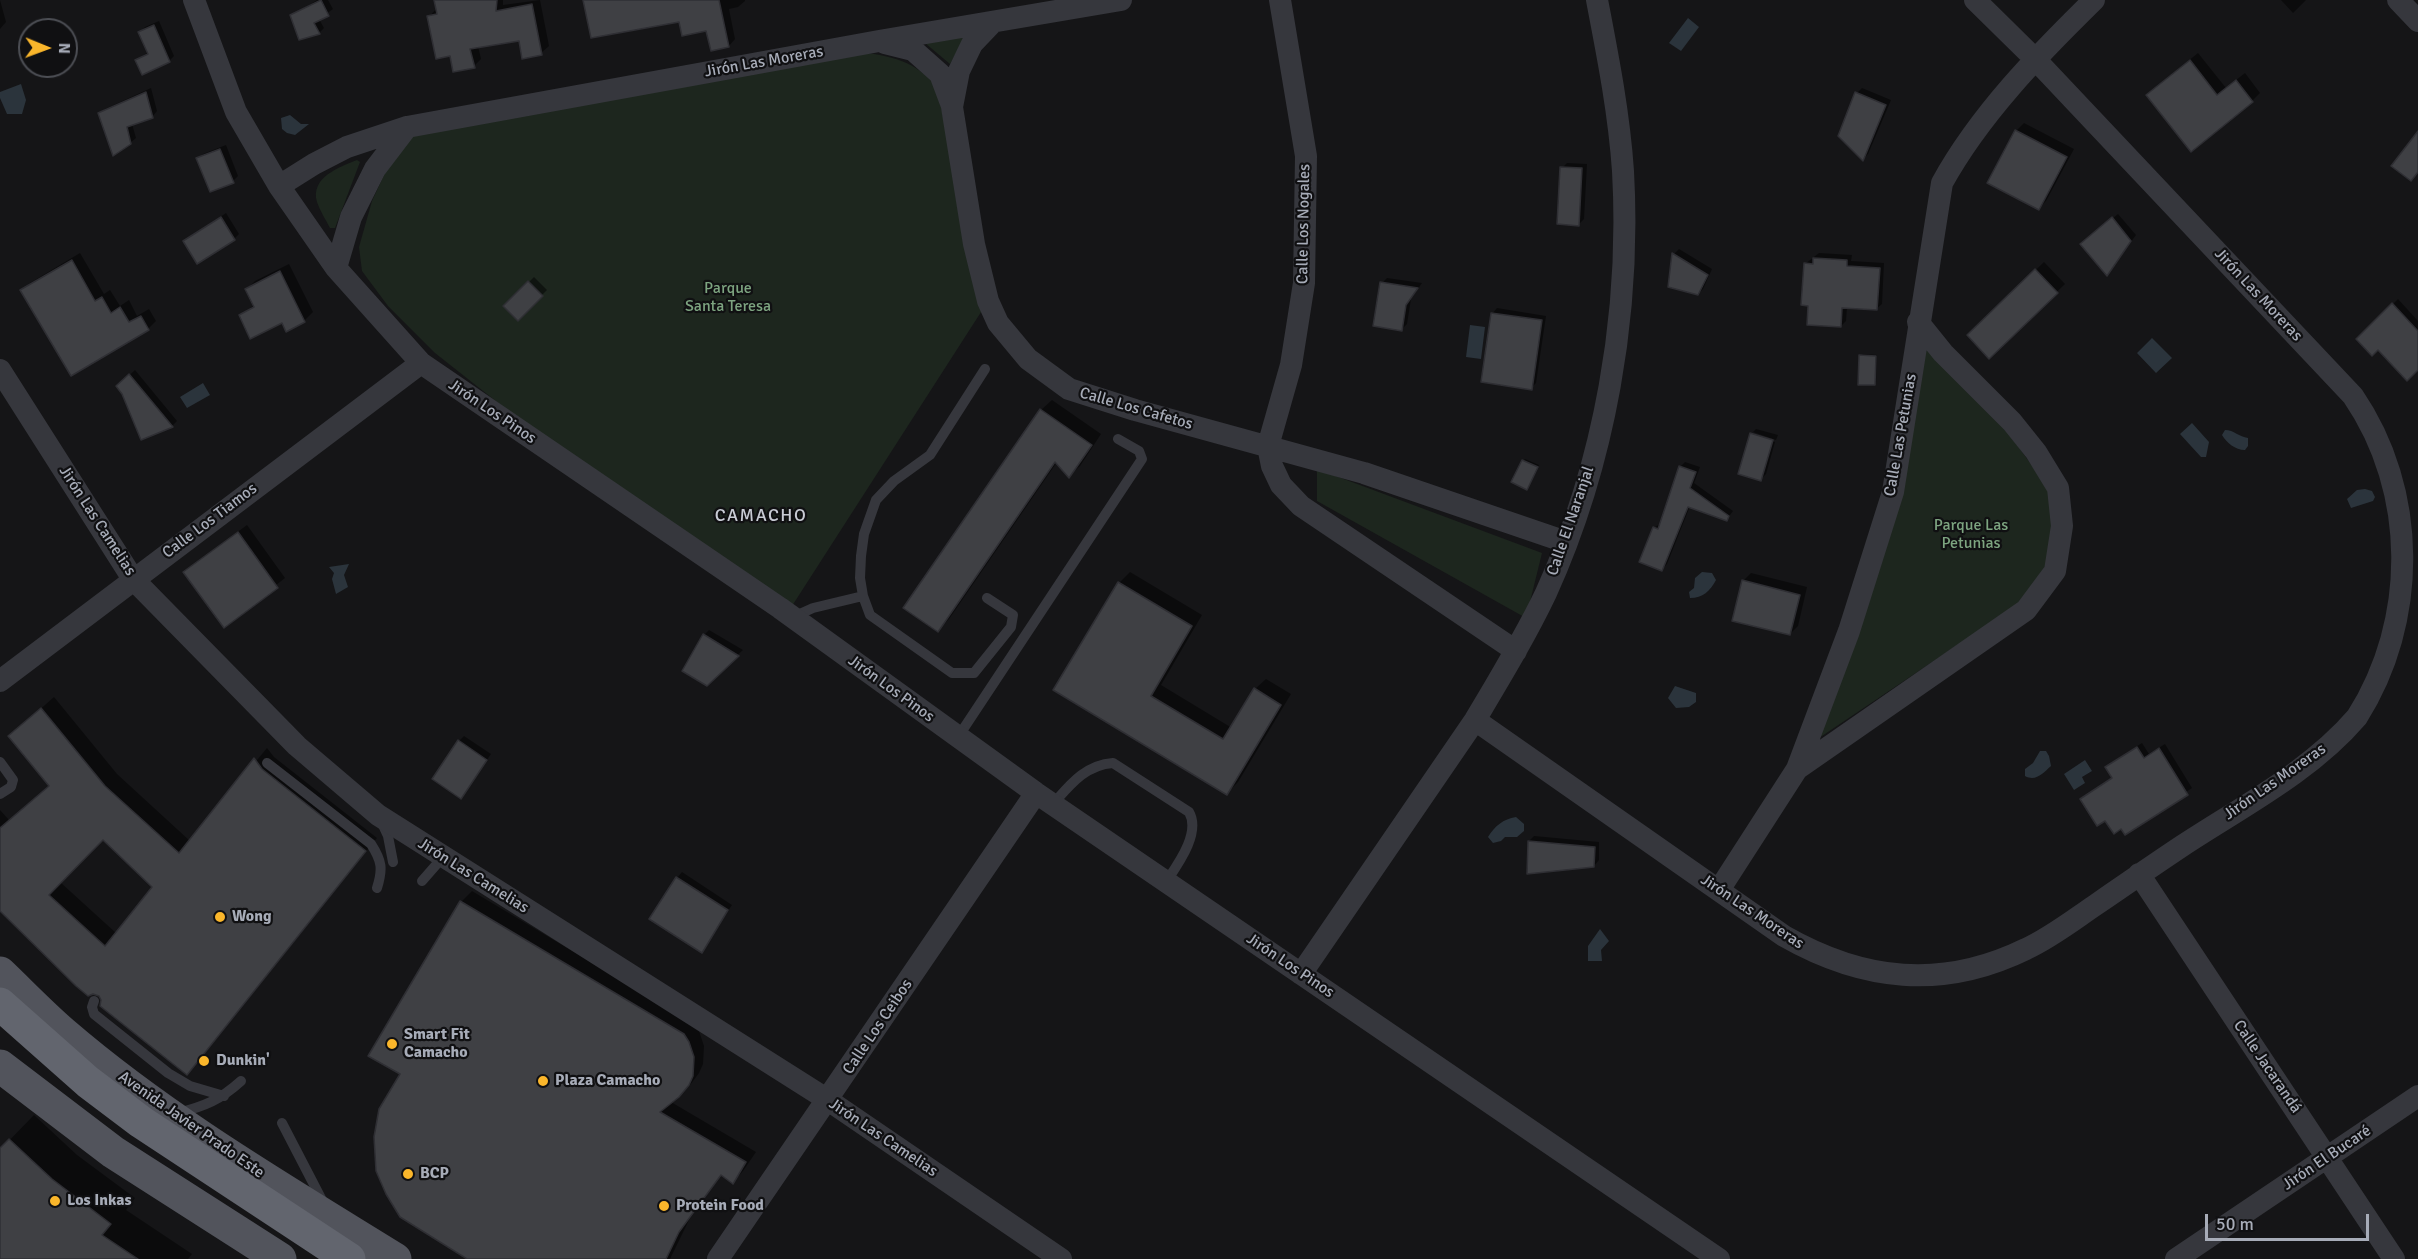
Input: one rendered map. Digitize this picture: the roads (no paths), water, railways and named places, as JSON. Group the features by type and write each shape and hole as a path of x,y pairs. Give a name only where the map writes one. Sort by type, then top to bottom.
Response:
{"highway":[{"path":"0,1004 88,1082 136,1130 312,1259"},
{"path":"0,1036 54,1082 349,1259"}],"main road":[{"name":"Avenida Javier Prado Este","path":"0,973 63,1033 172,1115 395,1259"},
{"path":"4,1078 113,1152 280,1259"}],"street":[{"name":"Jirón Los Pinos","path":"194,0 236,112 279,186 336,268 421,363 792,617 1044,799 1719,1259"},
{"name":"Jirón Las Moreras","path":"279,186 347,147 407,127 879,41 1120,0"},
{"name":"Calle Los Nogales","path":"1268,446 1291,365 1304,283 1306,156 1280,0"},
{"name":"Calle El Naranjal","path":"1301,974 1475,720 1516,651 1546,592 1566,542 1587,478 1605,409 1613,365 1623,269 1624,217 1618,124 1597,0"},
{"name":"Jirón Las Moreras","path":"1475,720 1784,936 1832,960 1880,973 1927,976 1975,969 2026,949 2052,934 2292,774 2340,734 2369,701 2386,674 2415,603 2414,557 2407,501 2395,463 2365,411 2035,59 1975,0"},
{"name":"Calle Las Petunias","path":"1719,890 1797,769 1850,631 1893,492 1909,399 1918,322 1942,183 1957,155 2035,59 2094,0"},
{"path":"2398,0 2418,21"},
{"name":"Calle Los Cafetos","path":"952,107 958,71 972,44 993,22"},
{"name":"Calle Los Cafetos","path":"879,41 913,50 940,74 952,107 974,244 988,301 998,323 1028,359 1068,389 1364,473 1566,542"},
{"path":"336,268 351,217 375,169 407,127"},
{"path":"1797,769 2026,610 2055,571 2062,526 2058,488 2036,452 2012,422 1944,353 1918,322"},
{"name":"Calle Los Tiamos","path":"0,681 421,363"},
{"name":"Jirón Las Camelias","path":"0,370 133,579 297,746 378,815 828,1100 1061,1259"},
{"path":"1268,446 1272,466 1281,485 1301,506 1516,651"},
{"name":"Calle Los Ceibos","path":"718,1259 828,1100 1044,799"},
{"name":"Calle Jacarandá","path":"2139,874 2394,1259"},
{"name":"Jirón El Bucaré","path":"2176,1259 2418,1096"}],"lane":[{"path":"985,369 930,455 894,481 876,500 864,534 860,578 863,596 870,615 952,673 974,673 1011,627 1013,615 987,598"},
{"path":"958,737 1142,459 1139,451 1118,439"},
{"path":"792,617 813,608 863,596"},
{"path":"0,762 13,780 11,787 0,794"},
{"path":"267,763 371,844 380,858 380,877 377,888"},
{"path":"1044,799 1078,775 1105,763 1113,763 1189,812 1192,824 1186,851 1166,882"},
{"path":"378,815 388,836 393,862"},
{"path":"422,881 443,857"},
{"path":"94,1001 92,1007 94,1014 168,1073 190,1086 224,1096"},
{"path":"172,1115 203,1106 224,1096 241,1081"},
{"path":"282,1123 306,1165 330,1218"}],"place":[{"name":"Wong","path":"220,917"},
{"name":"Smart Fit Camacho","path":"392,1044"},
{"name":"Dunkin'","path":"204,1061"},
{"name":"Plaza Camacho","path":"543,1081"},
{"name":"BCP","path":"408,1174"},
{"name":"Los Inkas","path":"55,1201"},
{"name":"Protein Food","path":"664,1206"}],"district":[{"name":"CAMACHO","path":"761,516"}],"park label":[{"name":"Parque Santa Teresa","path":"728,298"},
{"name":"Parque Las Petunias","path":"1971,535"}]}
